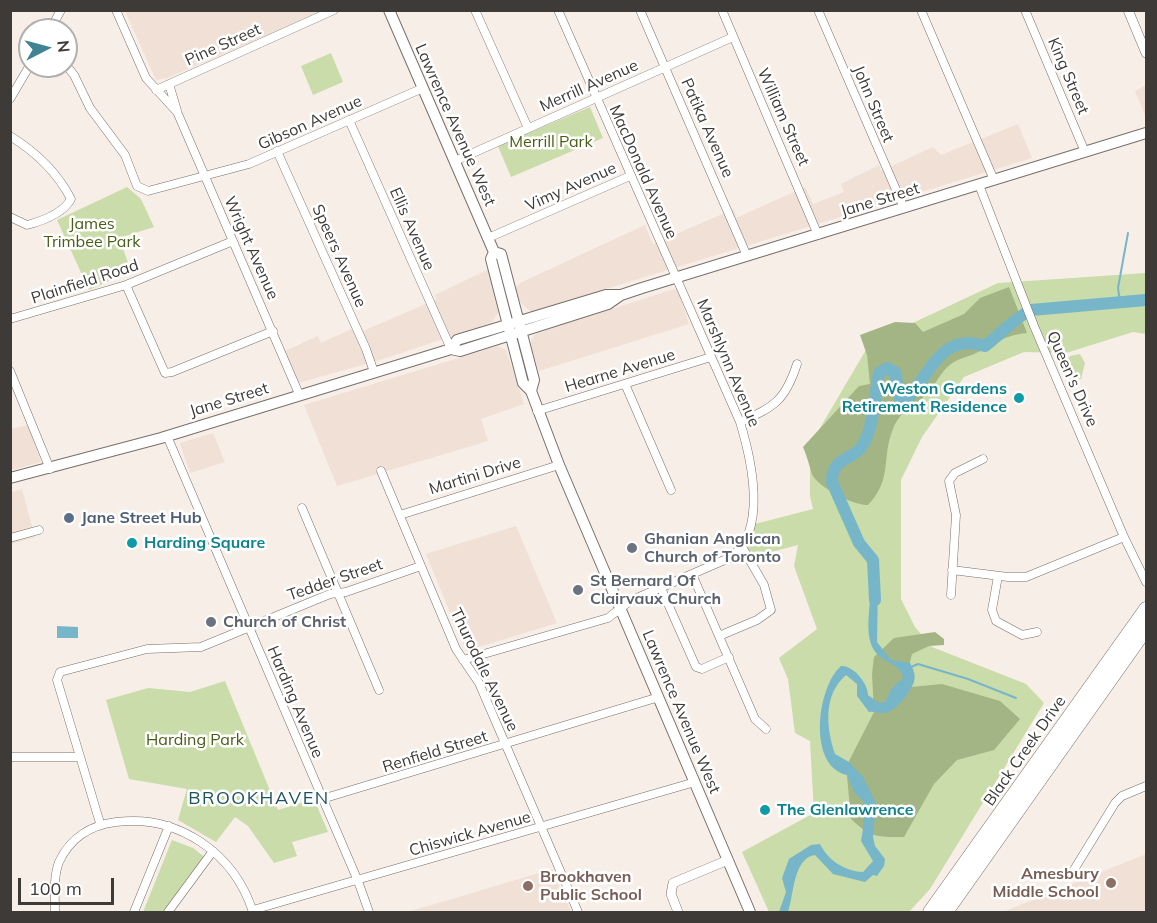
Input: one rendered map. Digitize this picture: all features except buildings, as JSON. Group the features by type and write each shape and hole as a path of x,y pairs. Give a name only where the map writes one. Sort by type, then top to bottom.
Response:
{"highway":[{"name":"Black Creek Drive","path":"930,912 1146,609"},
{"name":"Black Creek Drive","path":"946,912 1146,629"}],"main road":[{"name":"Lawrence Avenue West","path":"389,10 489,238 494,252 491,259 523,383 531,391 537,411 750,912"},
{"name":"Jane Street","path":"12,480 167,436 451,349 457,340 509,330 608,304 621,295 1146,133"},
{"name":"Lawrence Avenue West","path":"494,252 501,254 534,380 531,391"}],"street":[{"name":"Wright Avenue","path":"116,10 146,78 178,114"},
{"name":"Pine Street","path":"156,90 334,10"},
{"path":"475,10 528,128"},
{"name":"MacDonald Avenue","path":"558,10 676,278"},
{"name":"Patika Avenue","path":"640,10 747,256"},
{"name":"William Street","path":"722,10 818,235"},
{"name":"John Street","path":"818,10 904,208"},
{"path":"921,10 994,180"},
{"name":"King Street","path":"1025,10 1085,152"},
{"path":"1128,10 1146,53"},
{"name":"Merrill Avenue","path":"455,161 733,37"},
{"path":"10,99 22,78"},
{"name":"Gibson Avenue","path":"75,78 90,108 125,155 137,186 142,190 206,178 241,167 423,88"},
{"name":"Wright Avenue","path":"169,84 178,114 299,394"},
{"name":"Ellis Avenue","path":"349,120 451,349"},
{"path":"10,136 32,149 62,183 71,199 67,207 60,212 32,224 27,225 10,217"},
{"name":"Speers Avenue","path":"277,152 366,349 374,372"},
{"name":"Vimy Avenue","path":"489,238 630,176"},
{"name":"Queen's Drive","path":"979,185 1017,286 1124,537 1146,582"},
{"name":"Plainfield Road","path":"10,319 126,285 232,241"},
{"name":"Marshlynn Avenue","path":"676,278 740,422 747,446 755,495 753,513 741,545"},
{"path":"126,285 165,373 273,331"},
{"name":"Hearne Avenue","path":"537,411 711,357"},
{"path":"740,422 773,407 786,393 796,364"},
{"path":"10,371 50,469"},
{"path":"625,384 671,490"},
{"name":"Harding Avenue","path":"167,436 358,881 369,912"},
{"path":"951,595 956,515 949,481 955,473 983,459"},
{"name":"Martini Drive","path":"400,514 560,465"},
{"name":"Thurodale Avenue","path":"381,471 421,566 463,660 478,683 578,912"},
{"path":"302,508 379,690"},
{"path":"10,538 39,530"},
{"path":"952,570 1016,578 1035,574 1124,537"},
{"path":"463,660 608,618 630,601 729,558 741,545 760,578 771,610 757,620 718,636"},
{"name":"Tedder Street","path":"78,757 57,680 64,669 147,650 201,647 330,594 338,594 421,566"},
{"path":"692,574 755,719 766,729"},
{"path":"998,576 992,610 996,621 1022,635 1036,632"},
{"path":"661,588 696,667 702,669 729,657"},
{"name":"Renfield Street","path":"322,799 659,697"},
{"path":"10,758 78,757 100,823"},
{"name":"Chiswick Avenue","path":"253,911 694,782"},
{"path":"1075,868 1115,803 1146,786"},
{"path":"55,912 55,876 59,863 77,838 100,823 133,820 169,826 200,840 236,877 253,911"},
{"path":"134,912 169,826"},
{"path":"168,912 213,851"},
{"path":"678,912 670,894 673,883 728,860"}],"shaded area":[{"path":"125,11 323,11 167,78 156,80"},
{"path":"1146,85 1146,118 1135,91"},
{"path":"1018,124 1032,158 531,312 518,300 515,288 520,283 645,225 653,244 734,209 736,218 805,187 813,204 844,192 841,184 879,165 881,171 933,147 941,155"},
{"path":"489,269 499,312 491,323 380,360 291,385 278,354 318,336 321,343 360,325 363,331 437,299 435,295"},
{"path":"677,288 689,324 539,371 530,344 535,334"},
{"path":"498,346 506,350 524,404 481,419 488,441 337,486 304,405"},
{"path":"28,425 41,462 11,470 11,429"},
{"path":"213,433 225,462 190,473 180,443"},
{"path":"22,489 35,537 11,544 11,492"},
{"path":"516,526 557,623 466,651 426,554"},
{"name":"Amesbury Middle School","path":"1146,854 1146,912 1003,912"},
{"name":"Brookhaven Public School","path":"552,869 571,912 407,912 442,902"}],"green space":[{"path":"331,53 343,82 313,95 301,66"},
{"name":"Merrill Park","path":"590,107 603,138 511,177 498,146"},
{"name":"James Trimbee Park","path":"127,187 141,199 154,227 119,238 131,271 89,290 57,220"},
{"path":"1146,273 1146,334 1133,332 1066,353 1024,352 964,377 922,437 901,480 901,599 915,627 932,647 1026,684 1044,703 930,889 909,912 769,912 742,852 814,813 810,741 795,733 788,679 779,658 817,629 794,566 798,545 744,559 755,524 813,509 810,496 810,445 870,343 998,283"},
{"path":"1009,287 1027,333 1005,338 954,362 944,370 928,393 900,417 893,429 881,486 868,505 837,495 815,479 803,447 859,386 870,384 867,355 860,335 895,322 915,323 923,332 964,314 980,298"},
{"path":"1080,354 1085,363 1081,379 1067,378 1064,364 1070,356"},
{"path":"935,632 944,639 944,645 929,646 912,654 908,670 911,687 942,684 1000,701 1020,719 994,750 957,760 934,784 904,837 875,835 864,830 851,819 847,776 849,761 874,712 872,674 874,657 894,638"},
{"name":"Harding Park","path":"225,681 278,810 314,799 328,832 292,842 297,856 274,863 248,826 235,817 216,842 178,820 187,789 129,779 106,700 148,688 190,692"},
{"path":"172,840 193,848 207,859 165,912 143,912"}],"water":[{"path":"870,584 878,584 877,642 891,660 910,663 914,682 906,696 889,712 869,712 857,696 857,684 846,675 833,692 828,722 835,754 849,762 863,777 876,803 873,837 875,846 885,859 884,866 877,876 873,875 865,882 833,874 815,855 808,858 798,870 788,912 779,912 786,892 782,878 789,859 811,845 820,844 837,864 856,871 863,872 873,861 861,841 864,802 854,792 847,775 834,769 826,757 821,742 820,725 826,691 841,666 846,666 855,672 865,685 868,695 879,703 885,702 892,688 903,678 899,669 877,654 871,643 868,627"},
{"path":"57,626 78,627 78,638 57,638"}],"waterway":[{"path":"1120,302 1118,288 1128,233"},
{"path":"875,600 873,560 859,543 832,482 833,473 840,462 861,448 865,441 872,416 879,373 887,368 895,372 900,398 907,399 938,358 947,350 957,345 970,343 985,346 1031,310 1146,300"},
{"path":"911,667 918,664 968,679 1016,698"}],"place":[{"name":"Weston Gardens Retirement Residence","path":"1019,398"},
{"name":"Jane Street Hub","path":"69,518"},
{"name":"Harding Square","path":"132,543"},
{"name":"Ghanian Anglican Church of Toronto","path":"632,548"},
{"name":"St Bernard Of Clairvaux Church","path":"578,590"},
{"name":"Church of Christ","path":"211,622"},
{"name":"The Glenlawrence","path":"765,810"},
{"name":"Amesbury Middle School","path":"1111,883"},
{"name":"Brookhaven Public School","path":"528,886"}],"district":[{"name":"BROOKHAVEN","path":"259,799"}]}
